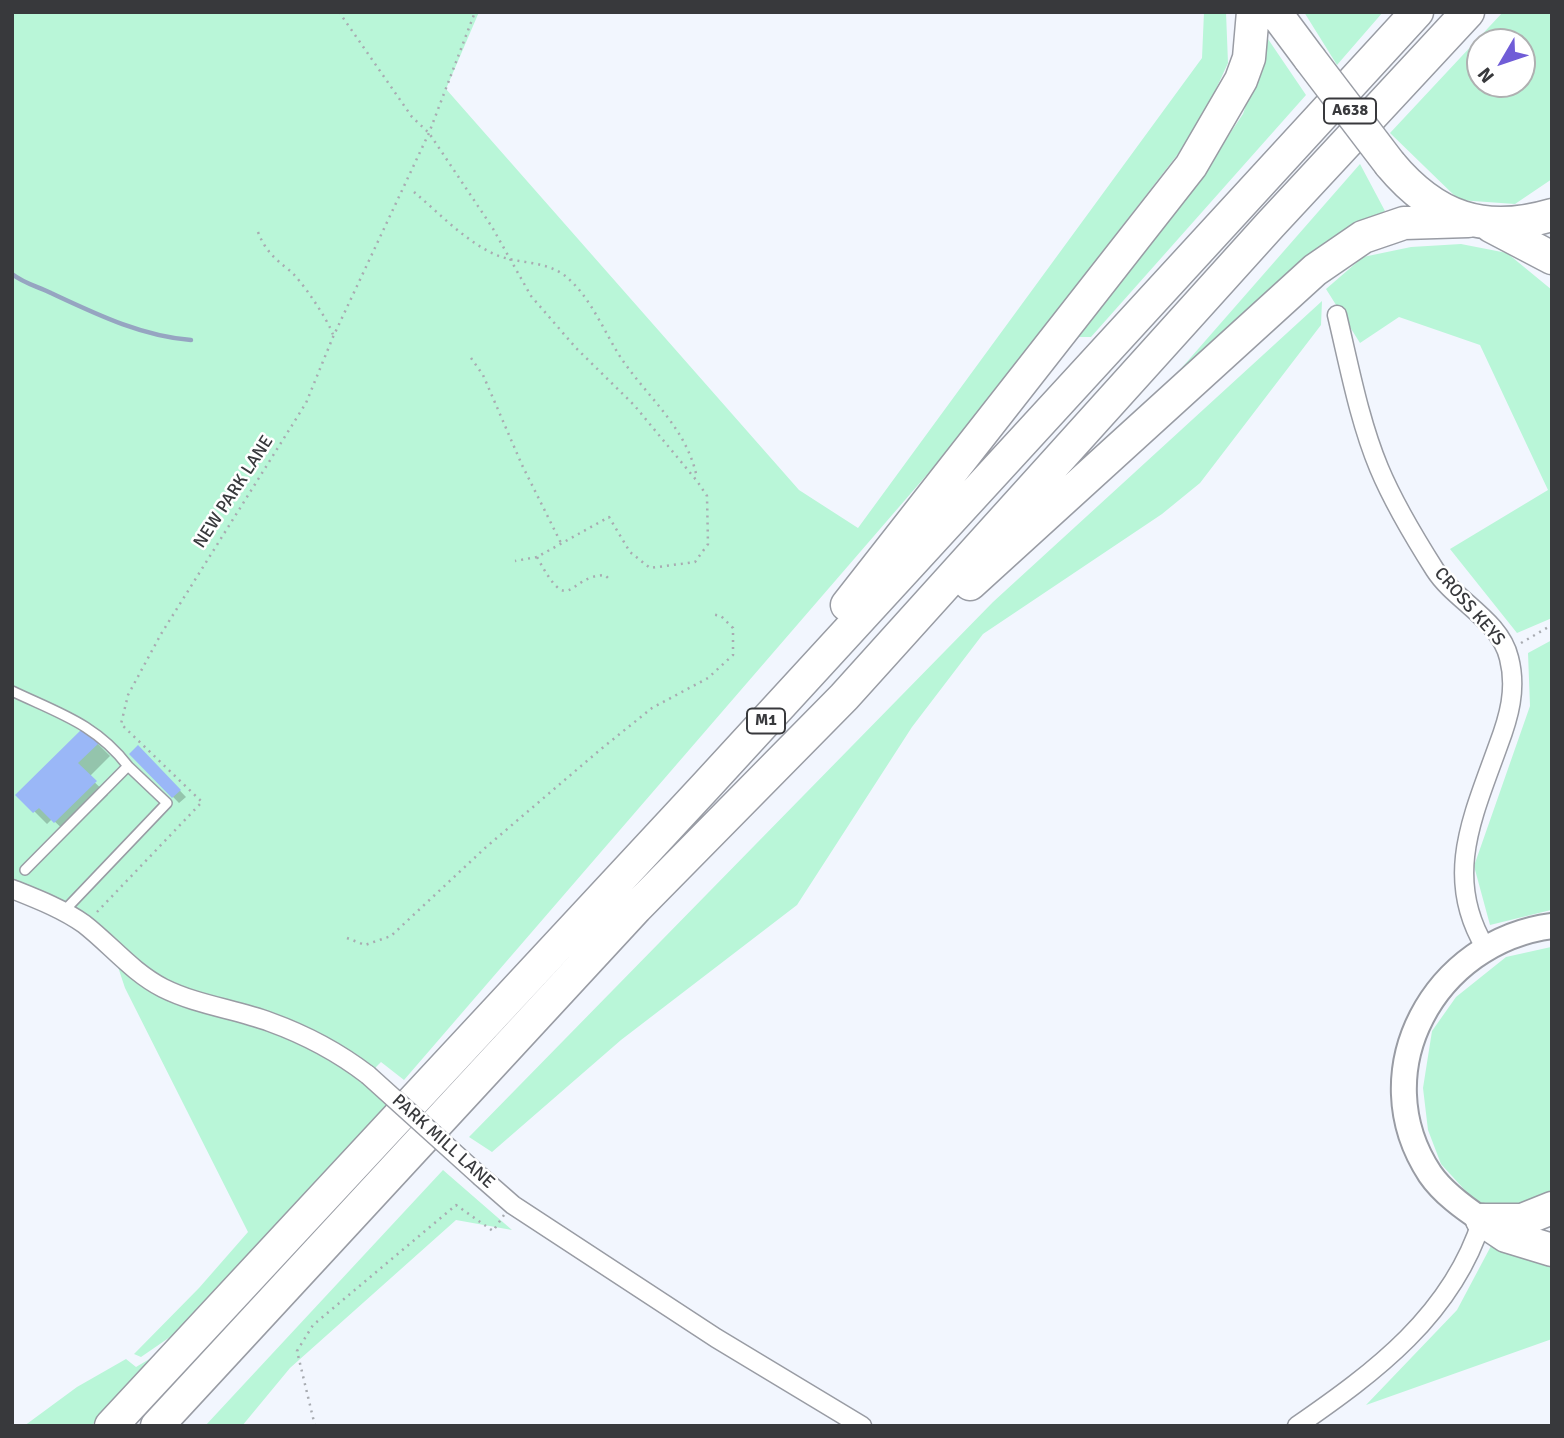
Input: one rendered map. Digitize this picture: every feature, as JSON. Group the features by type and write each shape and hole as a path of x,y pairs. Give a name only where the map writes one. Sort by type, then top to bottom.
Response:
{"highway":[{"path":"706,786 1191,166 1241,80 1249,58 1253,12"},
{"name":"A638","path":"1275,12 1390,164 1429,202 1552,258"},
{"name":"M1","path":"111,1426 706,786 1417,12"},
{"name":"M1","path":"157,1426 636,908 844,697 1261,235 1468,12"},
{"name":"A638","path":"1476,222 1529,222 1552,215"},
{"path":"844,697 1315,270 1363,237 1404,223 1476,222"},
{"path":"1482,1220 1522,1220 1552,1209"},
{"path":"1482,1220 1506,1236 1552,1250"}],"main road":[{"path":"1482,1220 1460,1205 1430,1174 1412,1132 1405,1098 1406,1069 1414,1033 1426,1007 1450,974 1485,947 1526,930 1552,926"}],"street":[{"name":"CROSS KEYS","path":"1336,315 1378,466 1400,513 1437,574 1490,627 1507,652 1512,702 1473,816 1464,855 1465,898 1472,926 1485,947"},
{"name":"PARK MILL LANE","path":"12,889 64,911 85,925 136,971 161,987 188,999 268,1021 339,1053 368,1075 513,1205 716,1338 862,1426"},
{"path":"1297,1426 1391,1357 1440,1302 1473,1247 1482,1220"}],"lane":[{"path":"12,691 63,717 81,721 117,751 128,766 167,803 64,911"},
{"path":"25,870 128,766"}],"path":[{"path":"339,12 412,117 429,133 531,296 552,322 634,405 707,496 708,544 695,562 650,568 630,552 609,517 537,557 515,561"},
{"name":"NEW PARK LANE","path":"85,925 201,802 121,724 125,703 161,634 306,403 333,337 429,133 475,12"},
{"path":"414,192 481,247 511,261 527,262 564,275 582,295 622,360 682,436 694,462 697,481"},
{"path":"258,232 277,263 291,270 327,321 333,337"},
{"path":"471,358 483,375 522,466 562,543"},
{"path":"537,557 553,584 559,589 574,589 598,575 605,575 610,580"},
{"path":"347,939 365,945 391,936 485,848 601,749 652,708 722,667 733,655 733,628 720,616 711,614"},
{"path":"1507,652 1552,625"},
{"path":"315,1426 297,1351 313,1325 456,1205 494,1231 513,1205"}],"green space":[{"path":"12,12 479,12 446,89 799,490 858,528 1202,58 1204,12 1226,12 1228,63 1198,128 956,441 404,1080 381,1062 368,1075 339,1053 188,999 85,925 12,889"},
{"path":"1304,12 1383,12 1337,65"},
{"path":"1503,12 1552,12 1552,179 1515,204 1459,200 1390,133 1466,52 1466,98 1536,98 1536,28 1488,28"},
{"path":"1268,39 1306,95 1091,337 1075,337 1202,175 1243,114"},
{"path":"1360,164 1385,211 1331,243 1136,420"},
{"path":"1461,244 1507,253 1552,290 1552,618 1517,633 1450,549 1548,490 1480,345 1399,317 1360,343 1326,289 1363,257 1411,247"},
{"path":"1322,301 1321,325 1200,483 1162,514 983,634 912,727 797,905 621,1040 492,1152 469,1137 993,602"},
{"path":"1552,640 1551,910 1490,925 1474,866 1530,706 1528,653"},
{"path":"1551,947 1552,1192 1526,1208 1482,1209 1441,1164 1428,1130 1423,1088 1432,1031 1456,997 1506,957"},
{"path":"118,967 163,995 190,1006 262,1027 301,1044 356,1077 389,1105 189,1324 141,1357 134,1354 199,1288 248,1232 125,988"},
{"path":"443,1170 512,1230 456,1220 290,1368 242,1426 205,1426"},
{"path":"1491,1246 1552,1267 1552,1339 1366,1405 1457,1310"},
{"path":"158,1354 91,1426 24,1426 77,1387 126,1359 136,1367"}],"building":[{"path":"84,727 99,743 78,763 97,781 54,823 39,808 33,813 15,795"},
{"path":"138,745 181,790 172,798 129,754"}],"waterway":[{"path":"12,274 26,283 119,323 154,334 191,340"}]}
